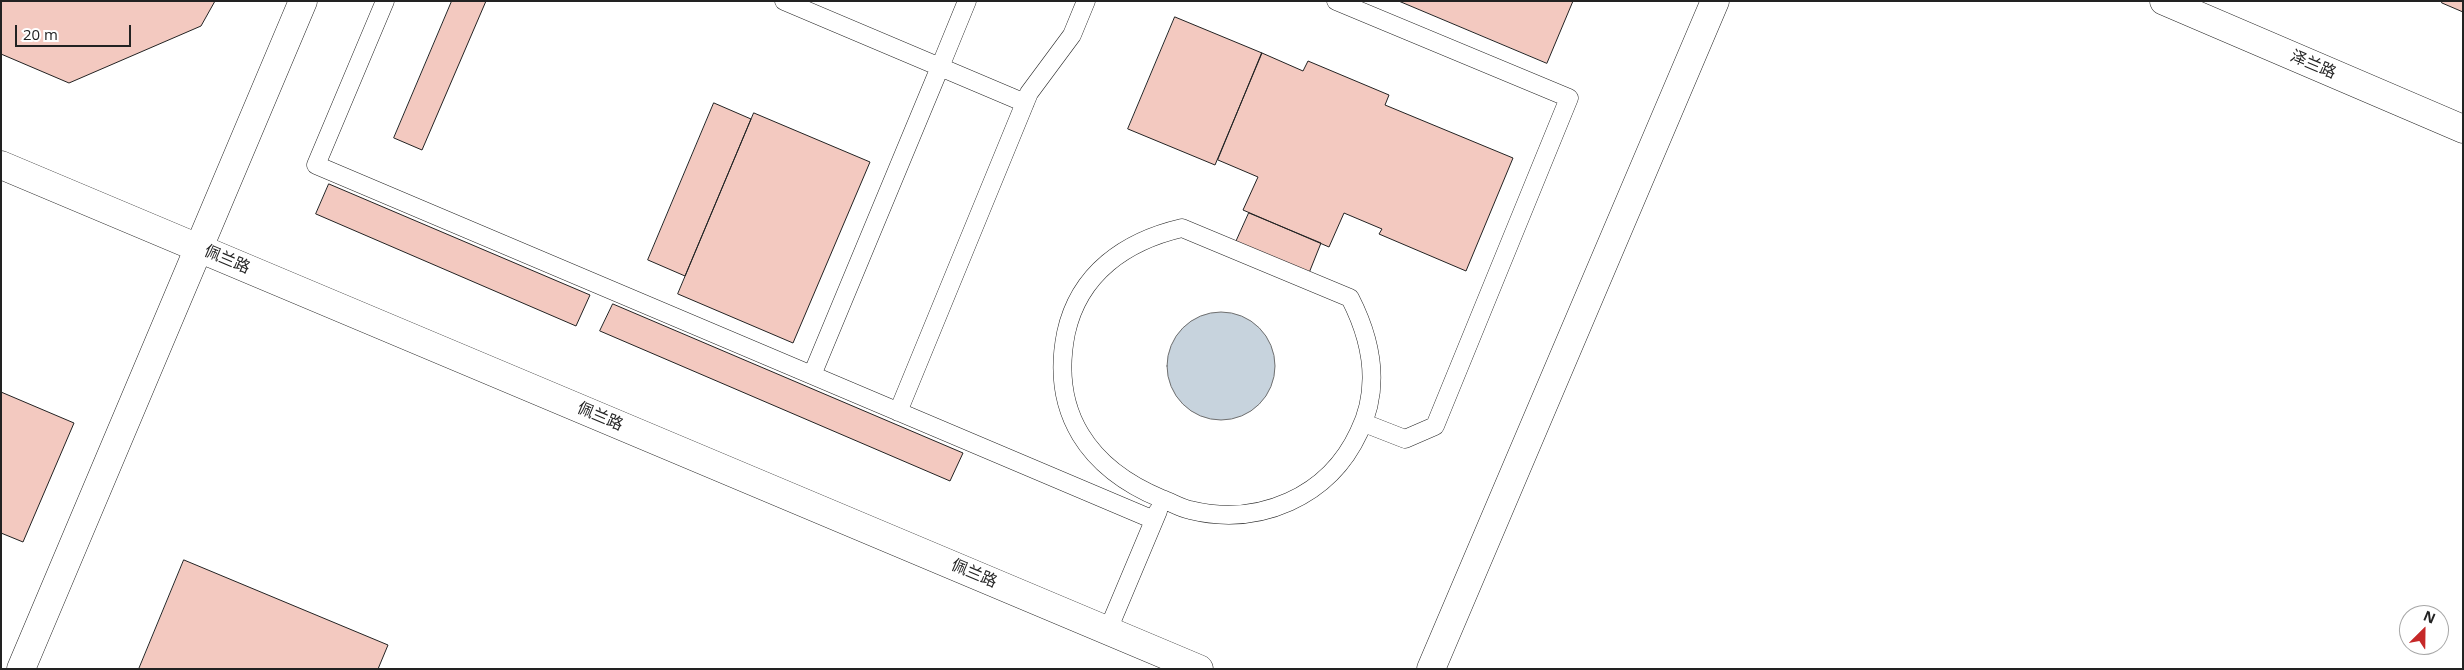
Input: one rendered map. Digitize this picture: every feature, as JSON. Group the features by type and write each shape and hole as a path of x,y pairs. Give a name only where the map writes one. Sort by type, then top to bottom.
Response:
{"street":[{"path":"21,669 303,1"},
{"path":"1432,669 1715,1"},
{"name":"泽兰路","path":"2164,1 2463,129"},
{"name":"佩兰路","path":"1,165 1199,669"}],"lane":[{"path":"384,1 316,165 1154,520"},
{"path":"784,1 1025,103"},
{"path":"812,375 967,1"},
{"path":"898,412 1025,103 1030,93 1072,35 1086,1"},
{"path":"1336,1 1569,98 1434,426 1405,440 1364,423"},
{"path":"1182,228 1350,298 1362,322 1370,346 1372,363 1370,398 1364,423 1352,447 1336,469 1316,487 1294,501 1268,511 1242,515 1214,514 1188,510 1163,499 1137,489 1114,473 1094,454 1078,431 1068,405 1062,378 1068,323 1079,298 1094,276 1112,258 1133,244 1157,234 1182,228"},
{"path":"1108,630 1163,499"}],"shaded area":[{"path":"1221,312 1242,316 1259,328 1271,345 1275,366 1271,387 1259,404 1242,416 1221,420 1200,416 1183,404 1171,387 1167,366 1171,345 1183,328 1200,316"}],"building":[{"path":"1,1 215,1 201,26 69,83 1,54"},
{"path":"452,1 486,1 422,150 394,138"},
{"path":"1399,1 1573,1 1547,63"},
{"path":"2442,1 2463,1 2463,12 2442,3"},
{"path":"1175,17 1262,53 1215,165 1128,129"},
{"path":"1262,53 1303,71 1308,61 1389,95 1385,105 1513,158 1466,271 1379,234 1382,229 1344,213 1329,247 1243,210 1258,177 1218,160"},
{"path":"714,103 751,119 685,276 648,260"},
{"path":"754,113 870,162 793,343 678,294"},
{"path":"329,184 590,295 576,326 316,214"},
{"path":"1249,213 1321,243 1309,273 1236,242"},
{"path":"613,304 963,453 950,481 600,331"},
{"path":"1,392 74,423 23,542 1,533"},
{"path":"184,560 388,645 378,669 139,669"}]}
